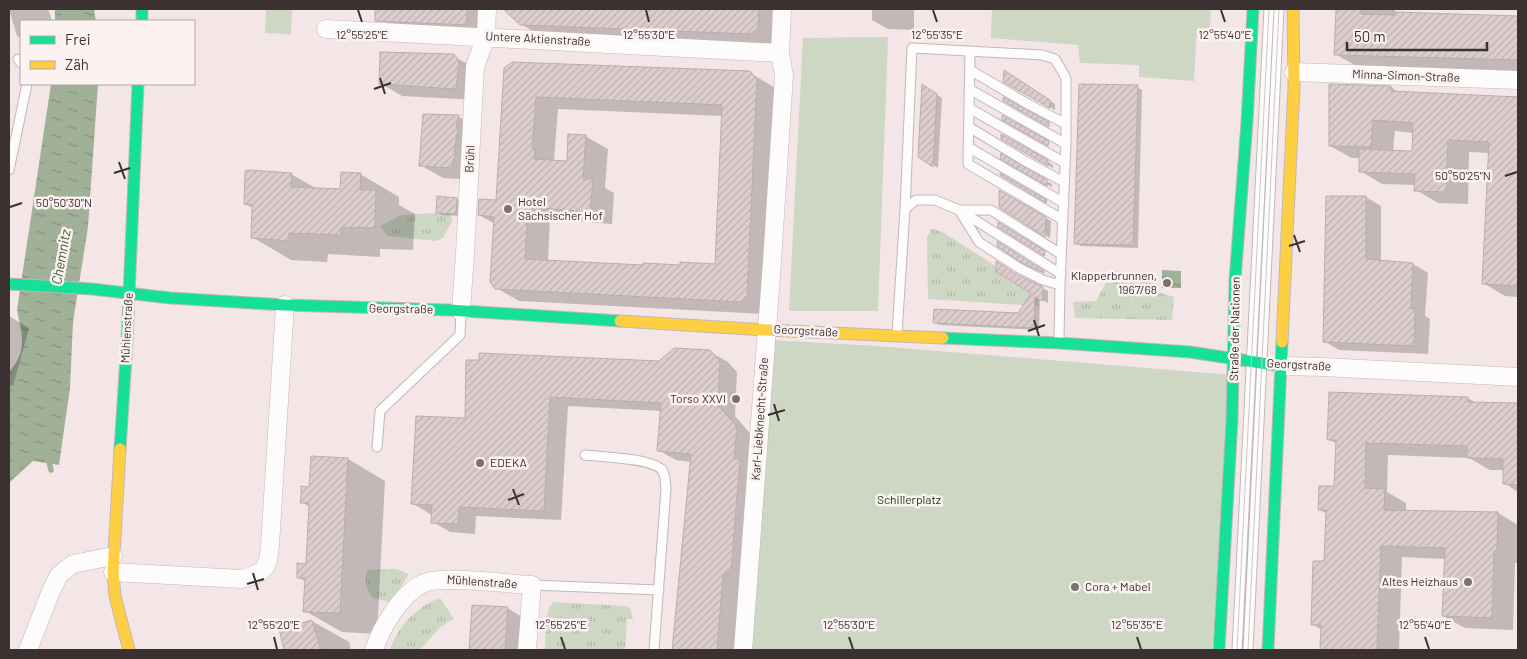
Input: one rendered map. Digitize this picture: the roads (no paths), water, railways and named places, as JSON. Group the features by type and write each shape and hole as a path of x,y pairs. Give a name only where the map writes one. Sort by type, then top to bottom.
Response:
{"main road":[{"name":"Straße der Nationen","path":"1219,650 1235,359 1235,280 1253,9"},
{"path":"1268,650 1261,584 1281,366 1294,72 1293,9"},
{"name":"Mühlenstraße","path":"129,650 115,596 113,564 129,293 138,85"},
{"name":"Georgstraße","path":"9,284 92,289 170,298 285,305 461,311 766,330 1059,343 1190,352 1281,366"}],"street":[{"name":"Brühl","path":"461,311 475,67 486,36 488,9"},
{"name":"Karl-Liebknecht-Straße","path":"742,650 772,262 784,75 780,53 782,9"},
{"name":"Untere Aktienstraße","path":"326,28 780,53"},
{"name":"Minna-Simon-Straße","path":"1294,72 1518,80"},
{"path":"28,650 59,575 73,564 113,564 172,575 242,579 264,570 268,563 270,545 285,305"},
{"name":"Georgstraße","path":"1281,366 1518,377"},
{"name":"Mühlenstraße","path":"374,650 379,634 392,613 409,594 423,583 441,579 532,585 527,650"}],"lane":[{"path":"1248,650 1261,584 1257,362 1269,9"},
{"path":"1237,650 1279,9"},
{"path":"896,336 905,208 912,48 970,52 1018,52 1042,55 1055,59 1066,78 1066,144 1059,343"},
{"path":"970,52 968,164 1063,220"},
{"path":"970,70 1066,124"},
{"path":"9,170 27,85"},
{"path":"970,89 1066,144"},
{"path":"969,108 1065,163"},
{"path":"969,127 1024,161 1064,182"},
{"path":"968,147 1064,204"},
{"path":"905,208 916,200 935,200 959,210 1060,274"},
{"path":"959,210 991,210 1061,254"},
{"path":"959,210 980,242 1019,268 1043,280 1060,285"},
{"path":"377,447 380,411 460,335 461,311"},
{"path":"586,455 647,462 657,465 664,475 666,489 654,650"},
{"path":"1224,574 1240,592"},
{"path":"532,585 659,590"}],"water":[{"path":"55,9 94,9 96,20 55,20"},
{"name":"Chemnitz","path":"51,85 98,85 88,227 73,322 70,388 59,465 33,461 9,483 9,372 19,357 22,342 17,310"},
{"path":"1162,270 1181,271 1181,288 1162,288"}],"waterway":[{"path":"48,457 51,470"}],"tram line":[{"path":"1237,650 1269,9"},
{"path":"1248,650 1279,9"}],"place":[{"name":"Hotel Sächsischer Hof","path":"508,209"},
{"name":"Klapperbrunnen, 1967/68","path":"1167,283"},
{"name":"Torso XXVI","path":"736,399"},
{"name":"EDEKA","path":"480,463"},
{"name":"Altes Heizhaus","path":"1468,582"},
{"name":"Cora + Mabel","path":"1075,587"}],"park label":[{"name":"Schillerplatz","path":"909,500"}]}
